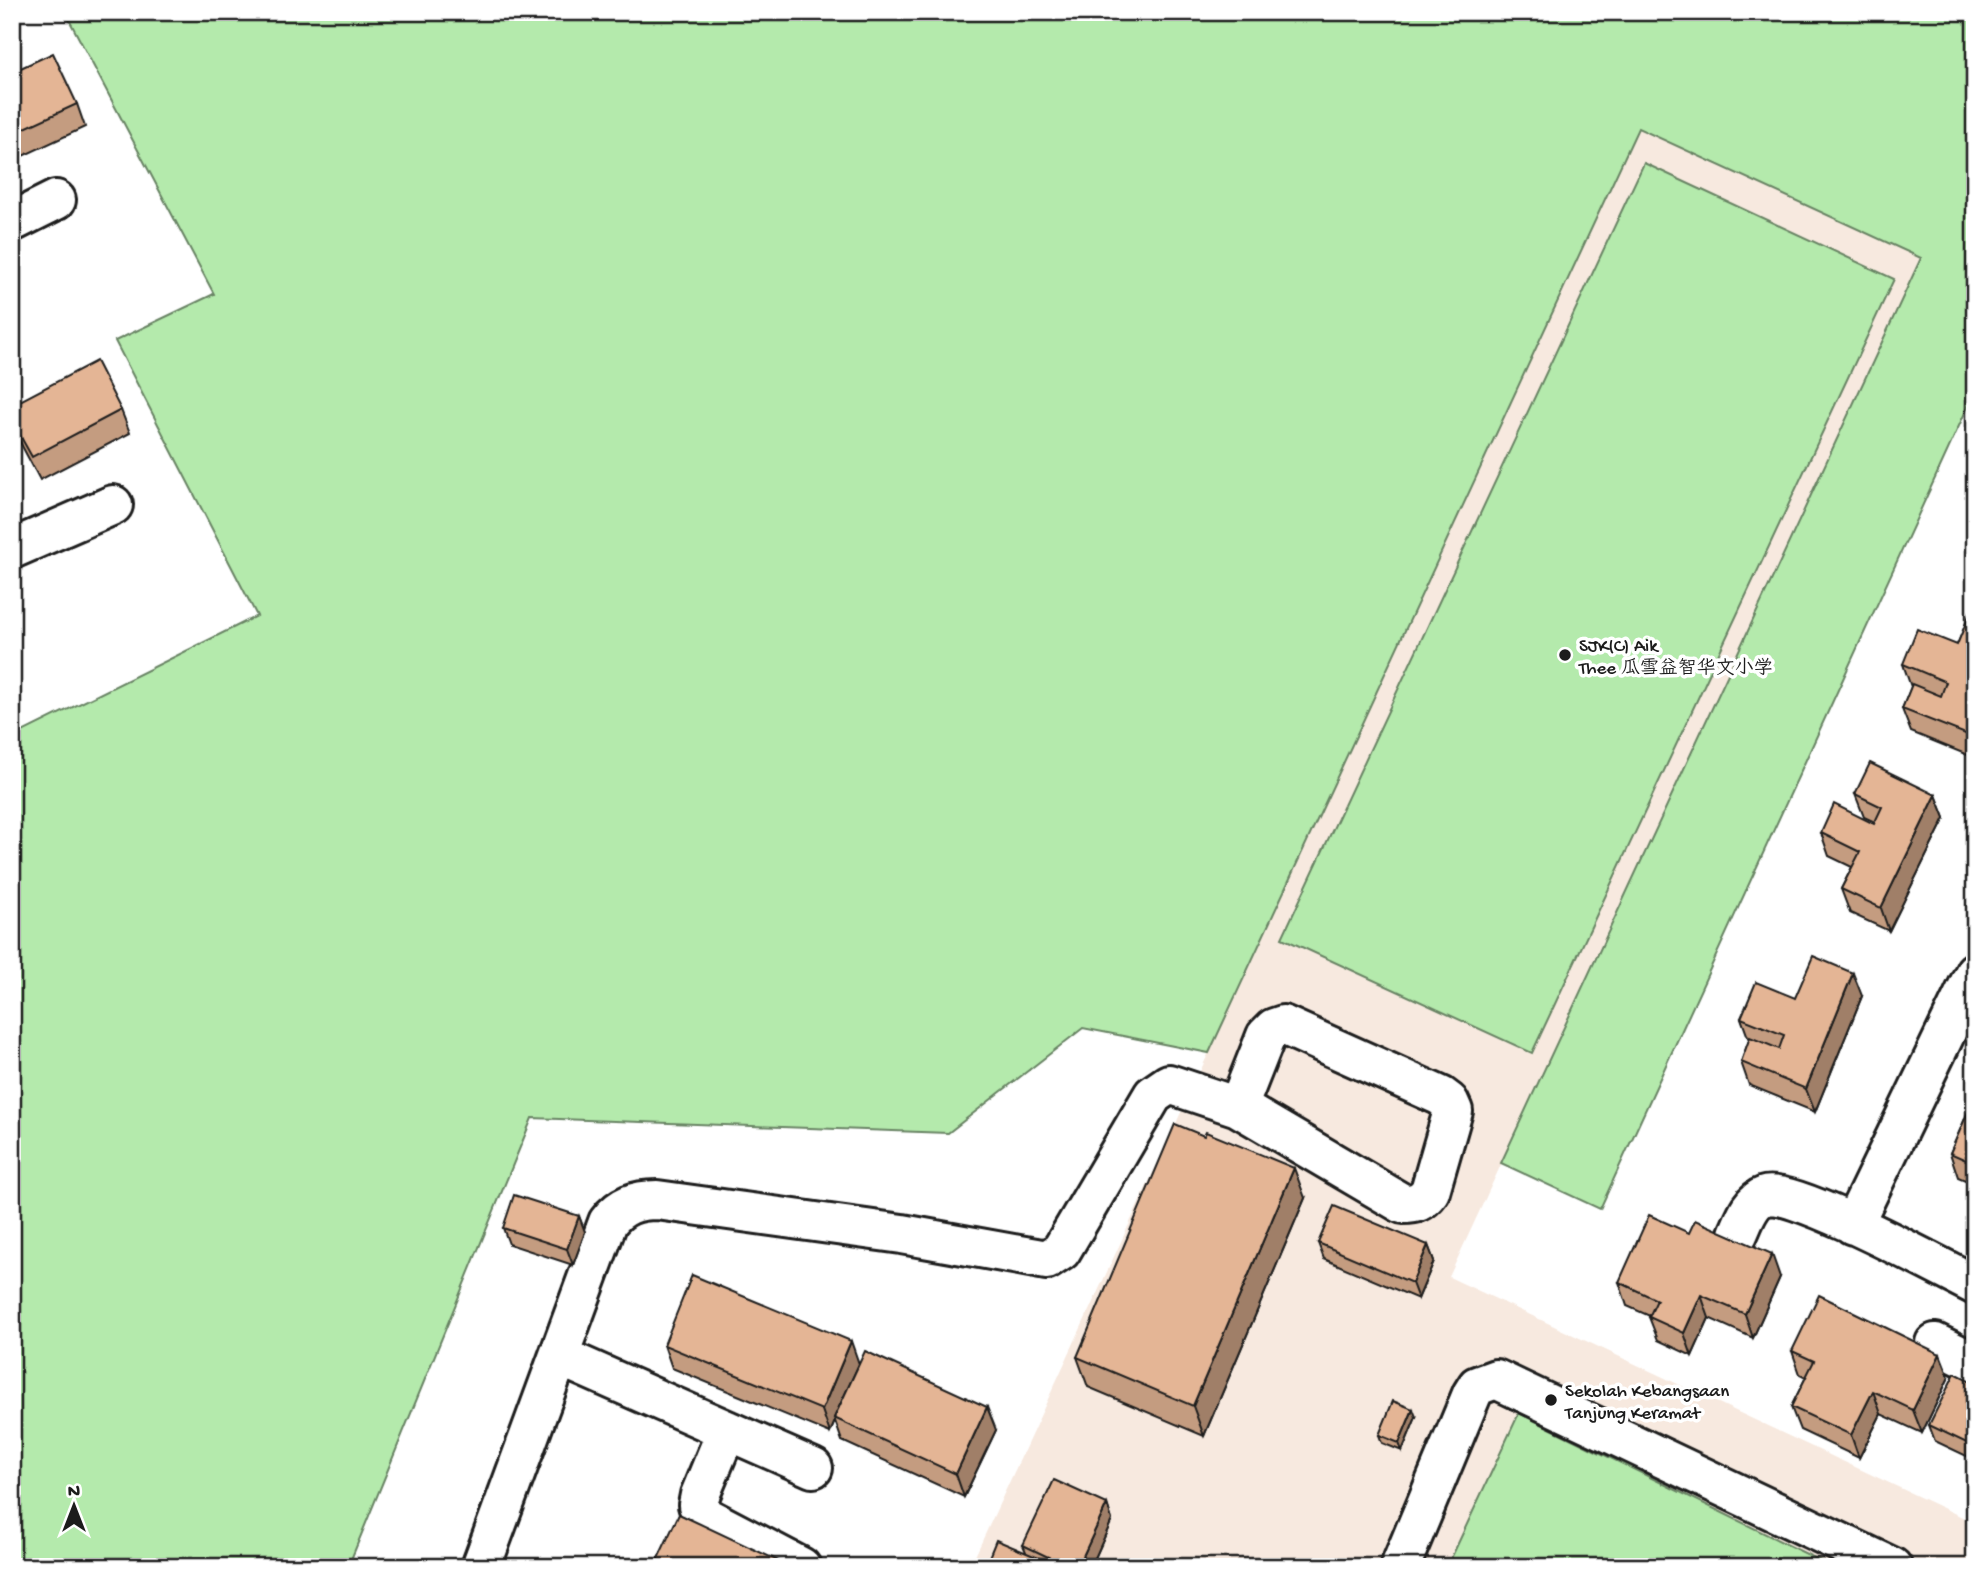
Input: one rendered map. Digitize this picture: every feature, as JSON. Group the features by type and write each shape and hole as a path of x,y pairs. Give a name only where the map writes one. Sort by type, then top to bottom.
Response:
{"street":[{"path":"12,222 56,200"},
{"path":"17,535 113,505"},
{"path":"1853,1225 1975,972"},
{"path":"481,1567 608,1222 616,1212 642,1200 671,1202 902,1234 1047,1260 1061,1251 1160,1088 1169,1084 1238,1107 1403,1203 1413,1204 1423,1199 1430,1191 1453,1111 1441,1096 1293,1027 1283,1026 1274,1028 1266,1036 1238,1107"},
{"path":"1738,1234 1756,1201 1774,1194 1853,1225 1975,1285"},
{"path":"1935,1343 1975,1363"},
{"path":"559,1356 813,1468"},
{"path":"1400,1567 1472,1394 1477,1386 1496,1379 1892,1567"},
{"path":"727,1430 700,1495 698,1505 702,1515 801,1567"}],"shaded area":[{"name":"SJK(C) Aik Thee 瓜雪益智华文小学","path":"1638,128 1921,257 1449,1277 1975,1523 1975,1567 970,1567"}],"green space":[{"path":"65,12 1975,12 1975,391 1600,1209 1501,1163 1921,258 1638,128 1209,1053 1083,1028 948,1133 532,1118 348,1567 12,1567 12,737 257,616 115,341 214,294"},
{"path":"1644,163 1894,279 1532,1053 1282,938"},
{"path":"1519,1413 1833,1567 1447,1567"}],"building":[{"path":"53,53 77,104 12,134 12,72"},
{"path":"96,361 121,410 32,457 12,421 12,405"},
{"path":"1974,603 1975,719 1968,735 1902,709 1912,684 1941,696 1946,682 1903,664 1917,629 1957,645"},
{"path":"1870,763 1936,795 1881,908 1841,889 1860,852 1821,833 1834,804 1874,824 1882,807 1855,794"},
{"path":"1813,956 1853,973 1806,1089 1741,1062 1750,1037 1779,1049 1784,1035 1741,1018 1756,982 1795,998"},
{"path":"1975,1096 1975,1164 1950,1153"},
{"path":"1175,1124 1204,1136 1206,1132 1294,1168 1193,1406 1077,1357"},
{"path":"514,1195 579,1216 567,1249 503,1228"},
{"path":"1334,1206 1428,1245 1412,1283 1318,1243"},
{"path":"1649,1215 1689,1233 1695,1220 1772,1254 1745,1314 1701,1295 1684,1333 1649,1317 1657,1300 1619,1282"},
{"path":"692,1275 851,1341 822,1410 664,1345"},
{"path":"1819,1295 1940,1354 1913,1410 1873,1391 1851,1435 1791,1407 1814,1361 1792,1351"},
{"path":"865,1351 987,1407 956,1474 834,1418"},
{"path":"1955,1373 1975,1383 1975,1447 1929,1425"},
{"path":"1393,1401 1413,1409 1399,1443 1379,1435"},
{"path":"1054,1480 1107,1504 1078,1567 1069,1567 1023,1545"},
{"path":"679,1514 787,1565 654,1567"},
{"path":"996,1540 1060,1567 985,1567"}],"place":[{"name":"SJK(C) Aik Thee 瓜雪益智华文小学","path":"1565,655"},
{"name":"Sekolah Kebangsaan Tanjung Keramat","path":"1551,1400"}]}
